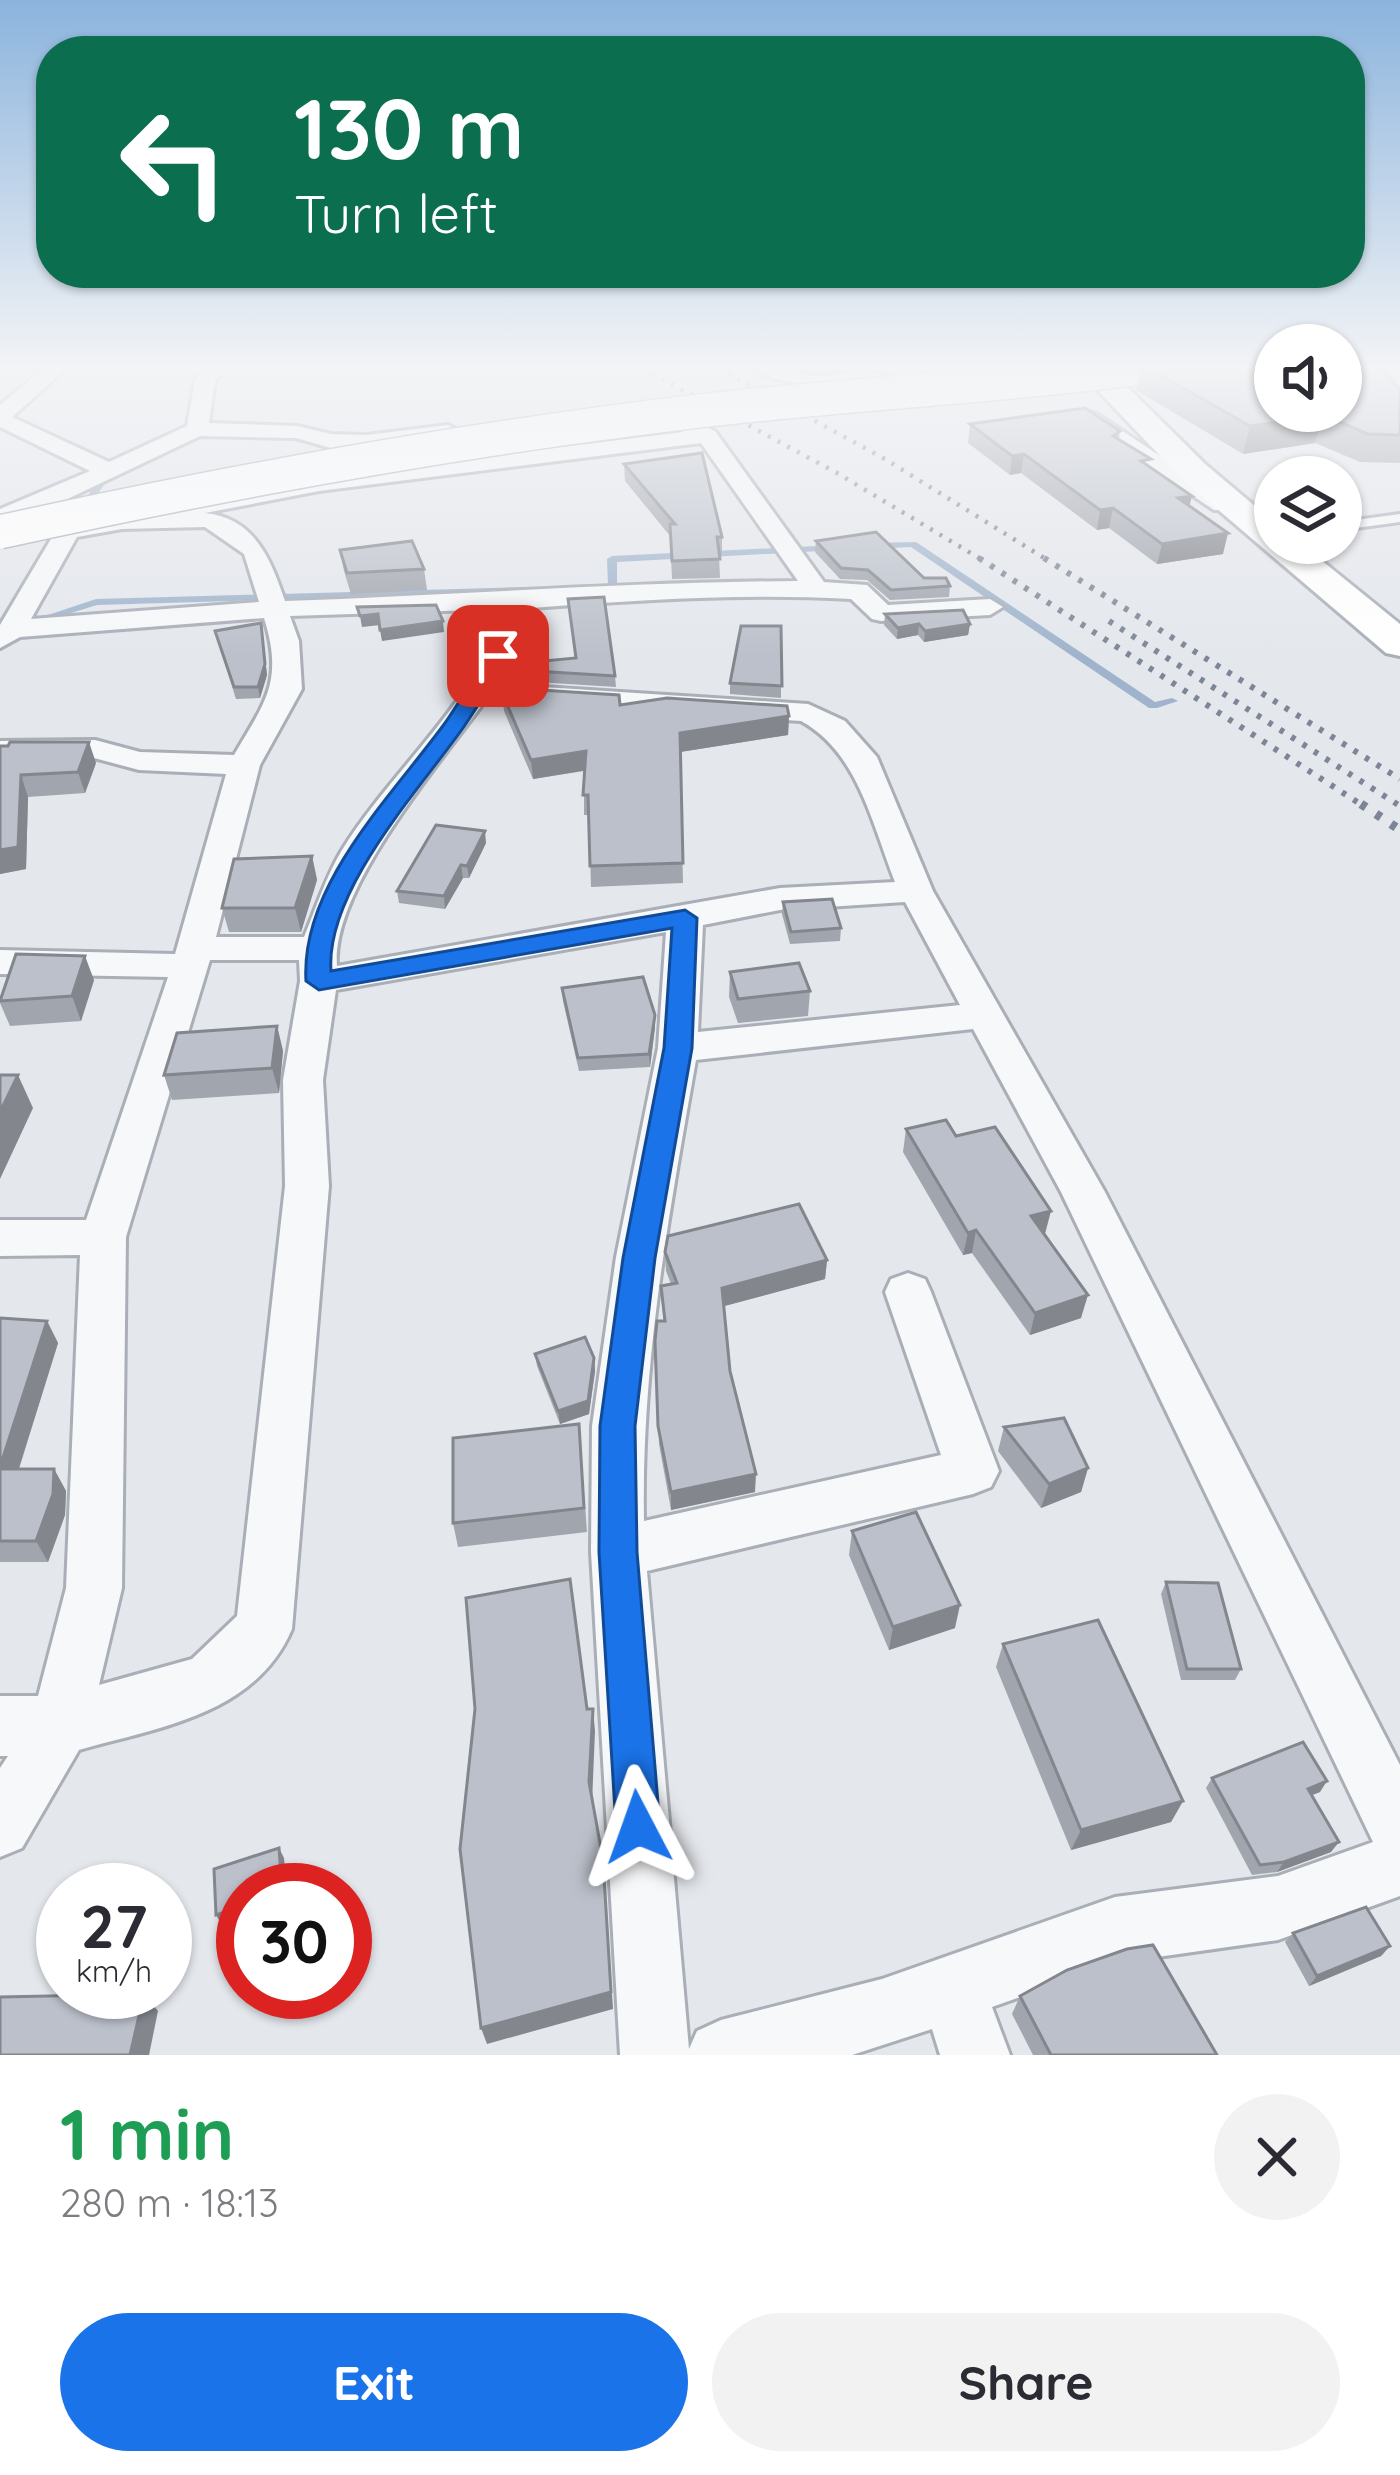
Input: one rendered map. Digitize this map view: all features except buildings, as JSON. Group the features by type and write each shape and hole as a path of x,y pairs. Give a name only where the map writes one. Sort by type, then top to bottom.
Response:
{"main road":[{"path":"0,532 160,496 352,464"},
{"path":"1186,464 1254,522"},
{"path":"1305,564 1400,644"}],"street":[{"path":"95,464 109,471"},
{"path":"0,516 30,508 124,464"},
{"path":"0,548 319,484 481,464"},
{"path":"727,464 816,589"},
{"path":"1161,464 1254,525"},
{"path":"0,1826 60,1726 94,1588 103,1237 192,958 244,765 287,689 285,641 255,551 210,520 122,522"},
{"path":"6,634 68,532"},
{"path":"6,634 274,609 521,602 674,590 858,591 881,613 989,607"},
{"path":"0,1726 60,1726 208,1684 264,1630 307,1186 303,1080 318,965 357,853 477,692 512,631 521,602"},
{"path":"477,692 808,713 834,727 861,757 916,891 1083,1192 1400,1830"},
{"path":"0,750 95,749 139,761 244,765"},
{"path":"0,962 192,958 318,965 685,918 780,898 916,891"},
{"path":"655,2055 618,1552 617,1426 639,1258 678,1048 685,918"},
{"path":"678,1048 986,1015"},
{"path":"0,1238 103,1237"},
{"path":"618,1552 973,1471 908,1292"},
{"path":"721,2055 882,2013 1115,1930 1278,1908 1400,1864"},
{"path":"952,1988 975,2055"}],"lane":[{"path":"1362,523 1400,518"}],"waterway":[{"path":"81,513 109,471 105,469"},
{"path":"872,546 913,544 1153,706 1172,701"},
{"path":"596,589 613,588 612,559 836,548"},
{"path":"29,623 96,602 530,590"}],"railway":[{"path":"820,464 979,558"},
{"path":"893,464 1049,561"},
{"path":"979,558 984,561"},
{"path":"979,558 1365,807"},
{"path":"1044,558 1400,779"},
{"path":"1109,621 1400,806"},
{"path":"1361,804 1400,830"}],"route":[{"path":"498,656 410,786 357,853 316,948 319,981 685,918 678,1048 665,1098 639,1258 617,1426 618,1552 638,1827"}]}
